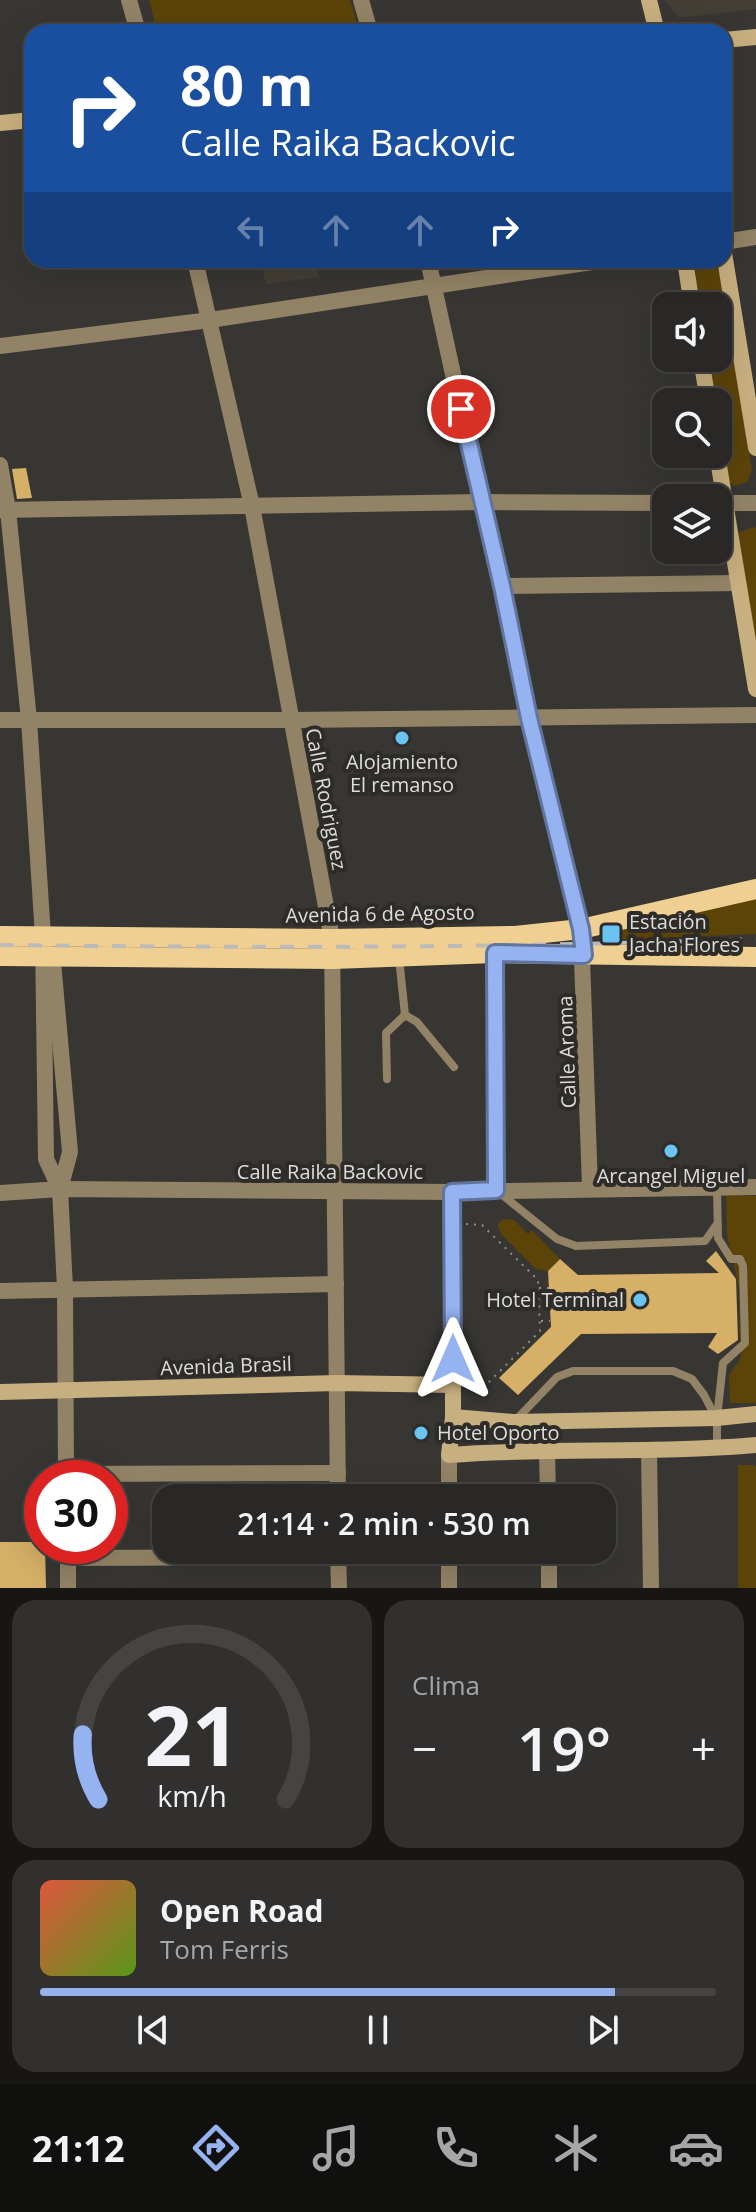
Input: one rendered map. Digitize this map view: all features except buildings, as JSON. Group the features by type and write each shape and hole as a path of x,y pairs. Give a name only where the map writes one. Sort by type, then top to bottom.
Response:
{"main road":[{"path":"649,0 655,24"},
{"path":"732,39 756,37"},
{"path":"0,123 24,121"},
{"path":"686,268 690,292"},
{"path":"726,268 756,448"},
{"path":"732,555 756,689"},
{"name":"Avenida 6 de Agosto","path":"0,956 332,949 515,936 581,929 756,889"},
{"name":"Avenida 6 de Agosto","path":"0,936 332,949 399,957 495,953 756,957"},
{"name":"Avenida Brasil","path":"0,1392 337,1383 453,1385"},
{"path":"453,1385 449,1455 514,1450 649,1450 756,1445"},
{"path":"453,1417 514,1422 717,1418 756,1414"}],"street":[{"path":"129,0 136,24"},
{"path":"361,0 368,24"},
{"path":"732,241 756,237"},
{"name":"Calle Rodriguez","path":"197,268 252,506 332,949 338,1484"},
{"name":"Calle Aroma","path":"430,268 529,718 581,929 590,1188"},
{"path":"0,346 210,320 550,268"},
{"path":"0,465 29,720 43,936 70,1152 60,1189 65,1288 66,1460"},
{"path":"4,510 481,502 652,503"},
{"path":"732,503 756,503"},
{"path":"502,586 738,583"},
{"path":"0,720 756,715"},
{"path":"495,953 496,1190"},
{"path":"47,957 46,1159 60,1189"},
{"name":"Calle Raika Backovic","path":"0,1193 60,1189 452,1192 756,1187"},
{"path":"452,1192 453,1385"},
{"path":"0,1291 336,1284"},
{"path":"547,1450 548,1484"},
{"path":"649,1450 651,1588"},
{"path":"449,1455 449,1484"},
{"path":"128,1475 338,1473"},
{"path":"128,1552 152,1552"},
{"path":"68,1564 68,1588"},
{"path":"338,1564 339,1588"},
{"path":"449,1564 449,1588"},
{"path":"549,1564 549,1588"}],"lane":[{"path":"399,957 405,1015"},
{"path":"405,1015 417,1022 454,1067"},
{"path":"387,1079 386,1033 405,1015"},
{"path":"717,1186 718,1238 731,1259 740,1259 743,1266 746,1321 745,1343 723,1363 717,1448"},
{"path":"496,1190 557,1239 576,1246 705,1241 717,1223"},
{"path":"514,1450 514,1422 557,1377 573,1371 673,1371 692,1379 717,1418"}],"path":[{"path":"453,1225 482,1225 538,1280 540,1321 540,1331 484,1387 453,1385"},
{"path":"539,1288 549,1288"},
{"path":"540,1321 550,1321"}],"shaded area":[{"path":"149,0 350,0 358,24 155,24"},
{"path":"665,0 756,0 756,9 679,18"},
{"path":"262,268 317,268 319,277 266,284"},
{"path":"715,268 724,292 696,292 697,270"},
{"path":"732,345 752,470 747,482 734,486 722,468 732,468 732,388 710,388 707,372 732,372"},
{"path":"754,527 756,657 736,542 739,532"},
{"path":"756,896 756,934 603,940 600,931"},
{"path":"726,1195 756,1196 756,1403 730,1403 729,1375 739,1361 745,1343 740,1339 739,1288 727,1235"},
{"path":"505,1219 514,1220 528,1234 532,1230 560,1259 548,1271 536,1269 501,1234 498,1226"},
{"path":"738,1465 756,1467 756,1588 738,1588"}],"railway":[{"path":"0,945 378,946 756,939"}],"place":[{"name":"Alojamiento El remanso","path":"402,738"},
{"name":"Estación Jacha Flores","path":"611,934"},
{"name":"Arcangel Miguel","path":"671,1151"},
{"name":"Hotel Terminal","path":"640,1300"},
{"name":"Hotel Oporto","path":"421,1433"}],"route":[{"path":"453,1359 452,1192 496,1190 495,953 584,955 581,929 529,718 461,409"}]}
